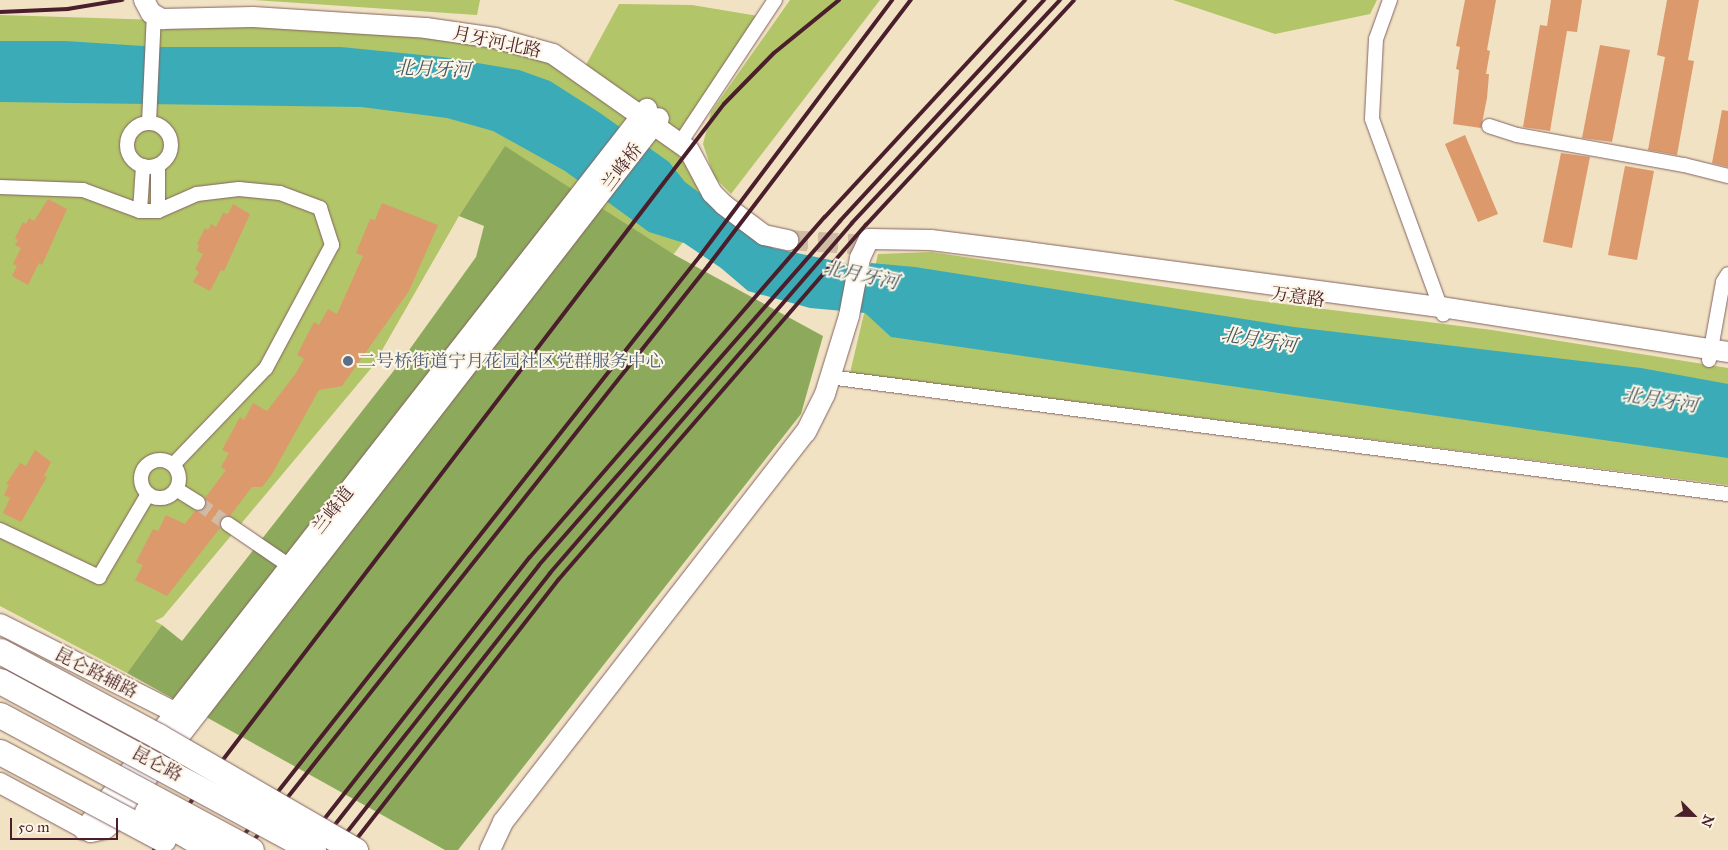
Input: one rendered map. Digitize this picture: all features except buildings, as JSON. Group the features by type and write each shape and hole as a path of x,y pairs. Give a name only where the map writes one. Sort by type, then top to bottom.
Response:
{"highway":[{"path":"0,651 158,736 307,824 355,850"},
{"name":"昆仑路","path":"0,681 313,850"},
{"name":"昆仑路","path":"0,714 250,850"},
{"path":"0,726 212,850"},
{"path":"0,752 183,850"},
{"path":"145,758 307,824"}],"street":[{"path":"682,140 776,0"},
{"path":"1390,0 1376,39 1372,119 1443,312"},
{"path":"149,123 153,47 150,7"},
{"name":"月牙河北路","path":"150,7 383,24 495,38 563,60 648,120 682,140 694,144 716,191 728,201"},
{"name":"兰峰桥","path":"590,196 648,120"},
{"path":"149,123 163,128 170,140 168,154 158,164 143,166 129,153 128,139 136,127 149,123"},
{"path":"1489,126 1517,135 1684,164 1728,176"},
{"name":"月牙河北路","path":"682,140 717,200 764,235 792,237 777,234 756,222"},
{"path":"158,164 158,211"},
{"path":"140,211 143,166"},
{"path":"0,187 83,190 140,211 158,211 197,194 239,189 280,193 320,208 332,245 266,368 173,465"},
{"name":"兰峰道","path":"0,782 90,831 112,823 184,717 590,196"},
{"name":"万意路","path":"830,377 849,316 865,247 931,246 1443,312 1719,356"},
{"path":"1719,356 1724,282 1728,274"},
{"path":"490,850 503,822 806,432 825,394 830,377 1728,494"},
{"path":"162,460 173,465 179,477 176,489 166,497 148,494 142,484 146,467 162,460"},
{"path":"176,489 198,503"},
{"path":"0,530 99,577 148,494"},
{"path":"228,524 297,571"},
{"name":"昆仑路辅路","path":"0,624 184,717"}],"green space":[{"path":"253,0 480,0 477,15"},
{"path":"790,0 880,0 731,194 714,177 703,144 711,112"},
{"path":"1173,0 1377,0 1370,14 1275,34"},
{"path":"619,4 692,5 758,16 675,151 714,202 673,255 505,147 459,216 373,366 163,617 155,621 162,625 127,673 0,606 0,15 385,27 551,57 580,76"},
{"path":"505,146 673,254 823,336 801,414 458,850 445,850 127,673 162,625 182,641 399,364 476,257 484,226 459,216"},
{"path":"931,252 1260,301 1492,330 1728,368 1728,485 850,373 878,254"}],"water":[{"name":"北月牙河","path":"0,41 65,41 159,47 341,47 442,57 519,70 550,81 600,113 669,162 685,182 773,248 845,263 864,278 871,263 915,267 1294,327 1641,368 1728,384 1728,458 891,337 865,313 810,308 748,291 721,268 684,243 649,232 565,171 493,131 447,118 361,107 0,102"}],"tunnel":[{"path":"788,240 867,245"},
{"path":"198,503 228,524"}],"railway":[{"path":"0,12 68,9 122,0"},
{"path":"154,850 724,104 774,53 839,0"},
{"path":"232,850 700,256 892,0"},
{"path":"246,850 708,266 911,0"},
{"path":"300,850 530,557 825,217 1025,0"},
{"path":"315,850 539,565 840,221 1044,0"},
{"path":"333,850 550,573 852,223 1060,0"},
{"path":"348,850 559,579 866,225 1074,0"}],"place":[{"name":"二号桥街道宁月花园社区党群服务中心","path":"348,361"}]}
